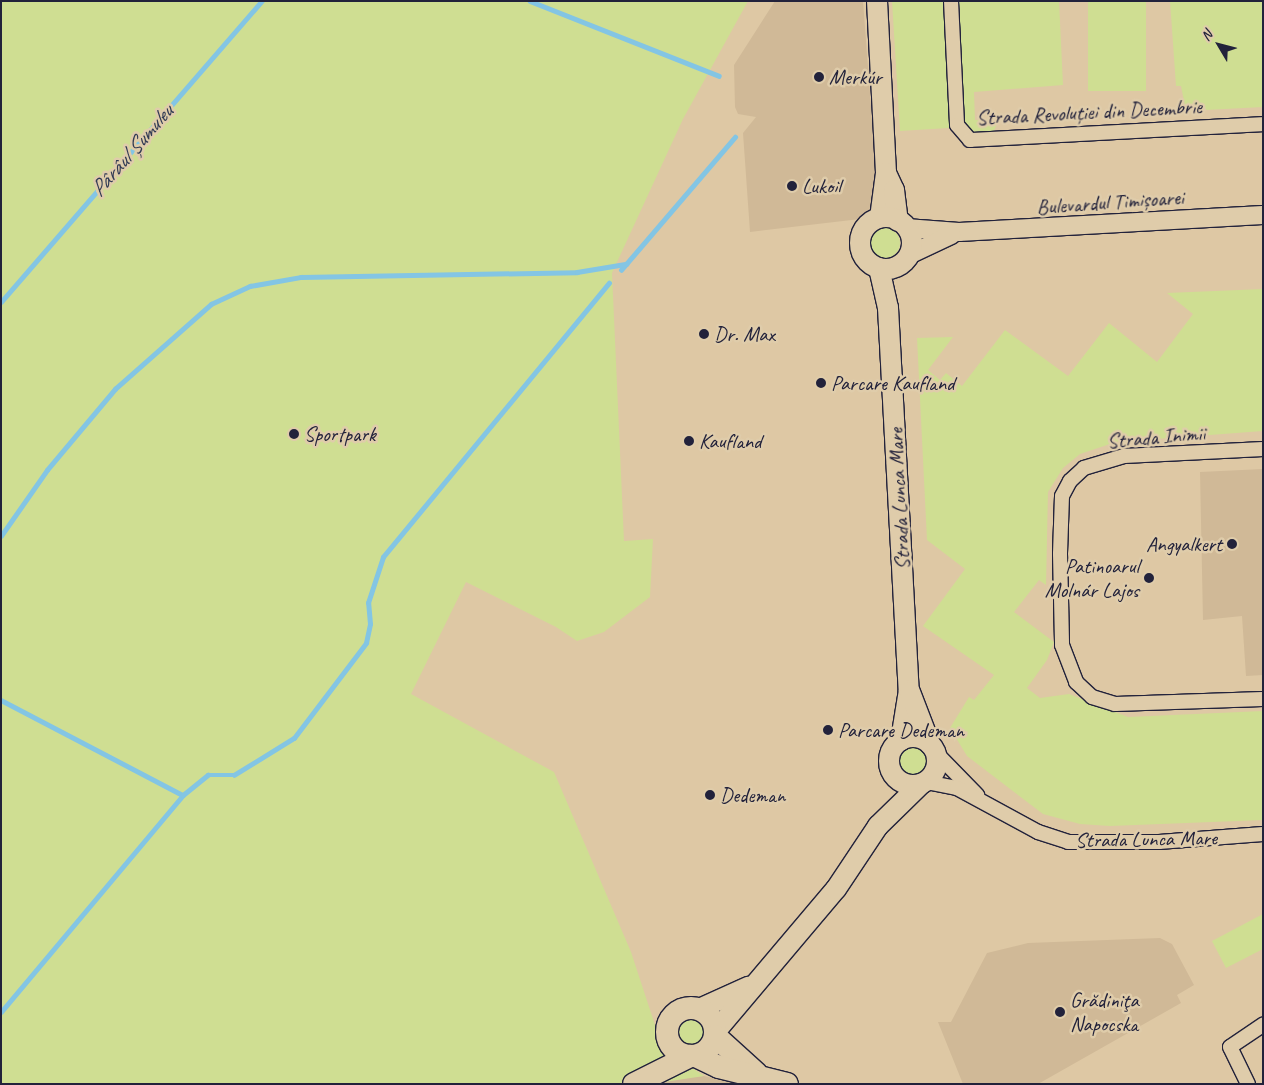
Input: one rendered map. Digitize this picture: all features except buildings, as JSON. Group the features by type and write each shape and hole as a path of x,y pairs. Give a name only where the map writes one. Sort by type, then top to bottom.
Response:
{"main road":[{"path":"877,1 886,173 895,222 911,241 894,263 864,257 860,245 865,228 895,222"},
{"name":"Strada Lunca Mare","path":"894,263 888,308 909,690 901,740"},
{"name":"Strada Lunca Mare","path":"909,690 933,748"},
{"path":"634,1084 708,1049 715,1034 750,986 836,889 878,826 924,783 936,769 933,748 915,737 901,740 890,753 888,799 878,826"},
{"path":"890,770 903,783 924,783"},
{"path":"634,1084 668,1035 670,1022 677,1014 699,1009 750,986"},
{"path":"699,1009 709,1017 715,1034 759,1075"},
{"path":"668,1035 675,1050 719,1067 759,1075 787,1084"}],"street":[{"name":"Strada Revoluției din Decembrie","path":"951,1 957,124 970,140 1263,124"},
{"name":"Bulevardul Timișoarei","path":"895,222 959,232 1263,215"},
{"name":"Bulevardul Timișoarei","path":"894,263 959,232"},
{"name":"Strada Inimii","path":"1263,449 1124,456 1084,468 1070,481 1062,496 1060,554 1062,645 1076,682 1092,697 1115,704 1263,698"},
{"name":"Strada Lunca Mare","path":"933,748 980,798"},
{"name":"Strada Lunca Mare","path":"924,783 980,798 1038,832 1068,842 1159,842 1263,834"},
{"path":"1248,1084 1230,1047 1263,1025"}],"shaded area":[{"path":"775,1 863,1 878,199 872,210 860,219 750,232 743,133 756,117 738,114 735,107 734,65"},
{"name":"Angyalkert","path":"1263,469 1263,675 1246,676 1242,616 1203,620 1200,472"},
{"name":"Grădiniţa Napocska","path":"1160,938 1172,944 1194,985 1177,995 1181,1003 1038,1084 963,1084 938,1022 951,1022 987,953 1028,943"},
{"path":"704,1076 736,1084 651,1084 673,1079"}],"green space":[{"path":"1,1 748,1 683,119 612,273 624,541 653,539 650,597 604,632 577,641 556,627 466,582 411,694 554,772 631,952 656,1028 669,1052 704,1076 651,1084 1,1084"},
{"path":"892,1 1059,1 1063,85 974,92 975,120 999,119 993,133 975,135 964,127 900,131"},
{"path":"1088,1 1146,1 1146,91 1088,91"},
{"path":"1170,1 1263,1 1263,107 1186,111 1181,86 1176,86"},
{"path":"885,228 896,232 900,243 896,254 885,258 874,254 870,243 874,232"},
{"path":"1263,289 1263,431 1116,442 1080,454 1063,468 1048,492 1046,585 1039,580 1014,612 1054,642 1047,660 1027,688 1040,698 1069,694 1128,717 1263,711 1263,820 1110,826 1080,824 1043,814 967,756 950,728 969,697 974,700 994,675 923,626 965,569 927,540 917,338 953,337 928,370 940,380 946,373 962,386 1005,330 1068,376 1109,323 1157,362 1193,314 1167,293"},
{"path":"912,745 918,746 923,750 927,755 927,767 923,772 918,776 912,777 906,776 901,772 897,767 896,761 897,755 901,750 906,746"},
{"path":"1263,914 1263,949 1226,968 1212,941"},
{"path":"690,1015 702,1020 707,1032 702,1044 690,1049 678,1044 673,1032 678,1020"}],"waterway":[{"name":"Pârâul Șumuleu","path":"1,302 262,1"},
{"path":"530,1 719,76"},
{"path":"621,270 735,137"},
{"path":"1,536 47,470 115,389 211,304 250,286 301,277 577,272 626,264"},
{"path":"1,1012 183,795 208,775 234,775 294,738 366,643 370,624 368,603 383,557 609,283"},
{"path":"1,700 183,795"}],"place":[{"name":"Merkúr","path":"819,77"},
{"name":"Lukoil","path":"792,186"},
{"name":"Dr. Max","path":"704,334"},
{"name":"Parcare Kaufland","path":"821,383"},
{"name":"Sportpark","path":"294,434"},
{"name":"Kaufland","path":"689,441"},
{"name":"Angyalkert","path":"1232,544"},
{"name":"Patinoarul Molnár Lajos","path":"1149,578"},
{"name":"Parcare Dedeman","path":"828,730"},
{"name":"Dedeman","path":"710,795"},
{"name":"Grădiniţa Napocska","path":"1060,1012"}]}
